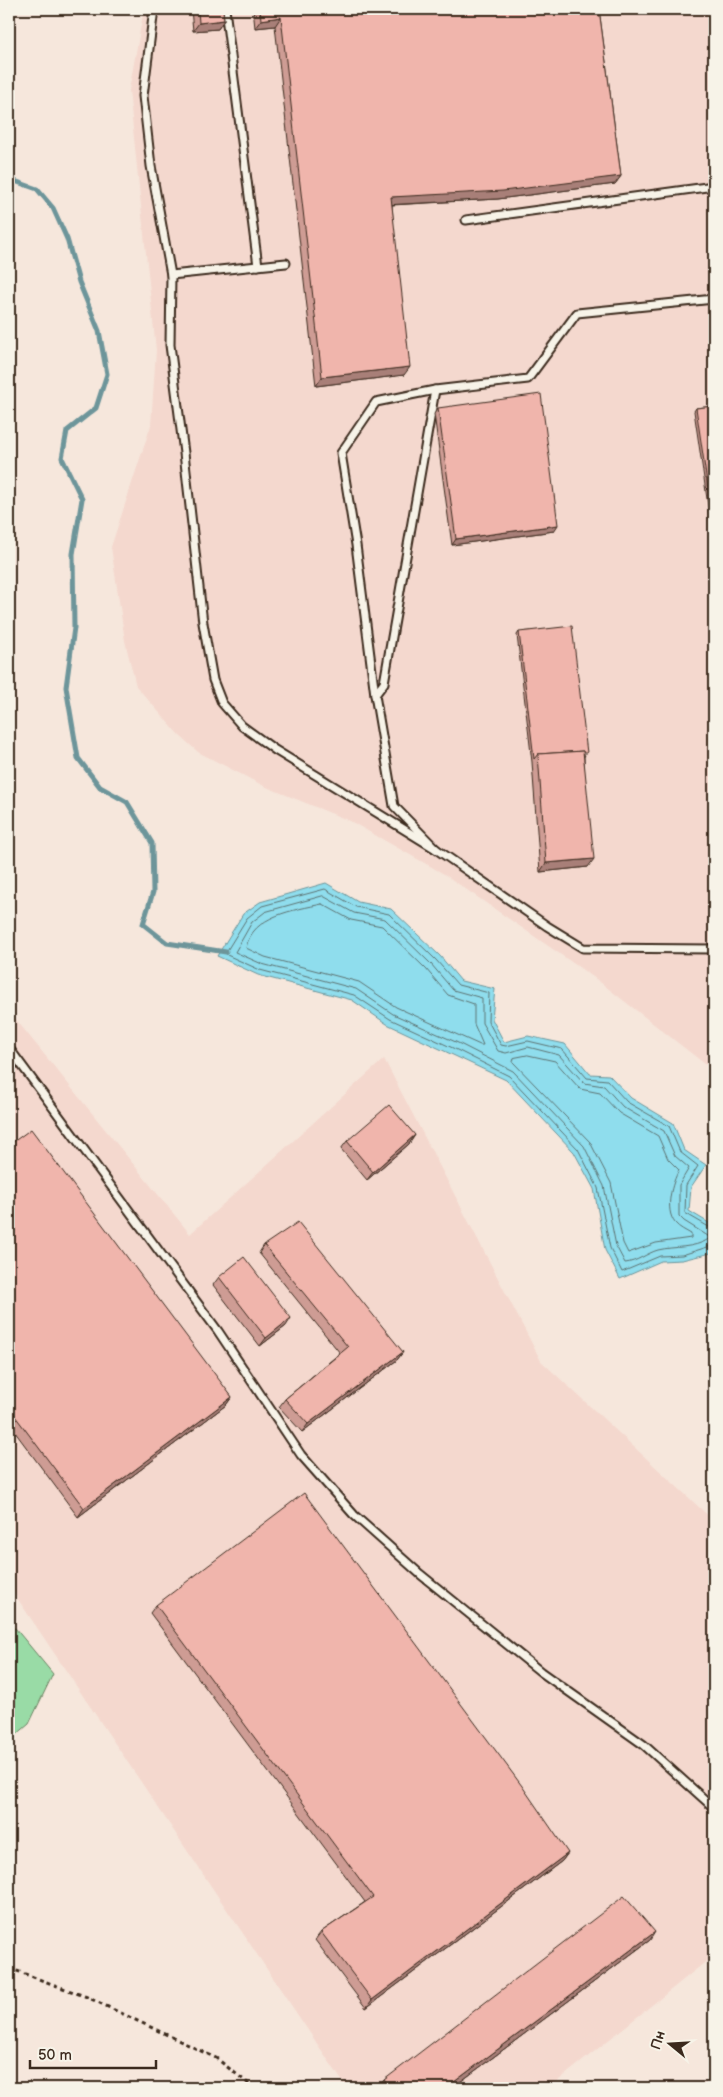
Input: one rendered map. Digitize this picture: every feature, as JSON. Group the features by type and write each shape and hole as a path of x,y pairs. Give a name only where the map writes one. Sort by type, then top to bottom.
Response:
{"lane":[{"path":"154,9 143,96 151,166 171,275 170,345 203,623 213,680 222,703 242,726 275,750 436,849 547,926 583,948 714,949"},
{"path":"225,9 258,266"},
{"path":"466,220 714,186"},
{"path":"171,275 286,263"},
{"path":"436,849 394,806 375,695 356,545 341,453 376,402 435,390 528,379 577,313 714,299"},
{"path":"375,695 384,682 435,390"},
{"path":"9,1048 218,1331 302,1455 354,1515 420,1574 541,1672 644,1745 714,1808"}],"path":[{"path":"9,1968 87,1997 216,2058 254,2088"}],"shaded area":[{"path":"144,9 714,9 714,1071 596,979 444,874 350,821 264,786 198,752 179,735 136,686 125,641 111,547 151,425 156,350 129,90"},
{"path":"9,1011 190,1234 384,1059 541,1361 714,1521 714,1955 549,2088 347,2088 9,1586"}],"green space":[{"path":"15,1628 53,1674 29,1724 9,1741 9,1629"}],"water":[{"path":"326,883 358,902 391,909 440,956 461,981 495,989 492,1019 504,1042 528,1036 565,1044 590,1074 609,1075 631,1098 673,1123 684,1150 706,1165 691,1187 689,1211 714,1226 714,1245 711,1253 682,1260 661,1261 620,1279 605,1250 594,1189 574,1152 506,1080 387,1024 352,1000 258,975 217,956 243,914 260,902"}],"building":[{"path":"198,9 223,9 224,20 199,23"},
{"path":"260,9 599,9 621,176 503,191 391,197 410,367 322,377 281,17 261,20"},
{"path":"541,394 558,525 456,539 438,408"},
{"path":"714,406 714,530 696,408"},
{"path":"572,626 587,753 583,753 583,751 538,754 534,759 519,632"},
{"path":"583,751 594,859 546,863 538,754"},
{"path":"389,1105 415,1135 373,1172 347,1141"},
{"path":"31,1129 232,1397 84,1508 9,1408 9,1145"},
{"path":"298,1222 403,1352 308,1424 285,1399 348,1347 264,1245"},
{"path":"244,1257 291,1318 266,1338 219,1277"},
{"path":"304,1493 522,1786 568,1853 372,2000 321,1932 373,1897 156,1605"},
{"path":"624,1896 655,1932 446,2088 390,2088 384,2080"}],"waterway":[{"path":"9,179 37,189 53,208 67,239 79,282 99,331 107,374 96,408 67,431 62,458 82,499 73,554 74,628 66,687 78,758 100,787 127,802 152,843 153,892 143,924 167,943 226,952"}]}
